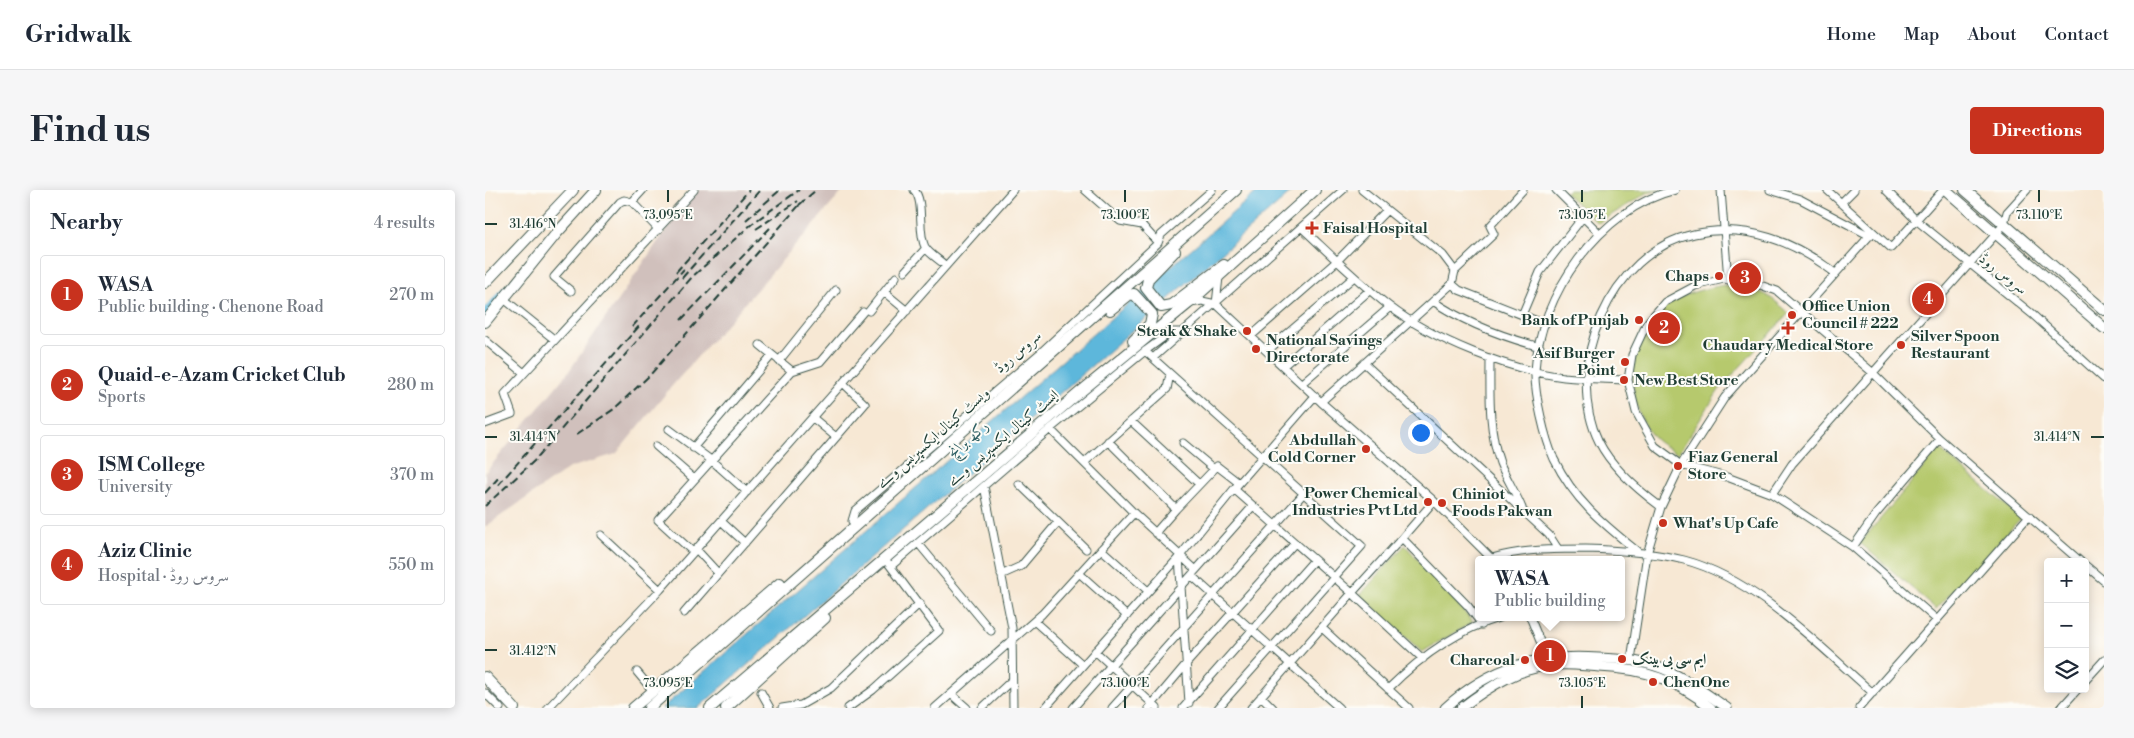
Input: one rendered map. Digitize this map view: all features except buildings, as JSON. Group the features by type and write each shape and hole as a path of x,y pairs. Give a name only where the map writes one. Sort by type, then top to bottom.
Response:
{"main road":[{"path":"485,283 573,190"},
{"path":"485,322 556,234 596,190"},
{"name":"ایسٹ کینال ایکسپریس وے","path":"709,708 888,563 1079,393 1188,304 1315,190"},
{"path":"1945,190 2104,328"},
{"path":"1965,190 2103,308"},
{"path":"1233,192 1150,277 1145,288 1161,307 1171,305 1261,237"},
{"name":"ویسٹ کینال ایکسپریس وے","path":"649,708 897,488 1050,356 1233,192"},
{"path":"1050,356 1129,295 1137,296 1152,314 1150,324 1079,393"},
{"path":"633,708 852,521 897,488"},
{"path":"726,708 888,563"},
{"path":"485,677 514,708"}],"street":[{"path":"633,202 642,190"},
{"path":"485,424 512,414 505,394 659,230 694,190"},
{"path":"914,190 920,202 919,217 926,248 946,266"},
{"path":"548,708 660,590 844,384 1013,190"},
{"path":"1085,190 1120,221 1128,224 1134,222 1142,225 1158,243"},
{"name":"سروس روڈ","path":"852,521 855,511 1039,354 1158,243 1161,235 1212,190"},
{"path":"1153,358 1185,332 1245,276 1302,228 1343,190"},
{"path":"1361,190 1443,255 1455,271"},
{"path":"1321,402 1452,284 1455,271 1494,234 1490,226 1523,190"},
{"path":"1558,190 1599,233"},
{"path":"1637,551 1577,498 1554,458 1541,419 1535,371 1547,315 1577,260 1599,233 1631,208 1675,190"},
{"path":"1721,190 1728,280"},
{"path":"1770,190 1787,193 1871,234 1891,248 1945,190"},
{"path":"1827,190 1871,234"},
{"path":"1841,203 1854,190"},
{"name":"سروس روڈ","path":"1886,190 1916,220 2032,314 2104,379"},
{"path":"1772,494 1791,464 2004,224 2007,212 2027,190"},
{"path":"571,292 554,277 620,202 624,200 633,202 659,230"},
{"path":"1251,336 1337,261 1387,210"},
{"path":"1522,315 1540,272 1583,217"},
{"path":"1302,228 1354,277 1390,307 1412,321 1490,358 1535,371 1586,379 1628,380"},
{"path":"1661,507 1639,491 1616,466 1599,442 1591,418 1586,379 1590,347 1600,318 1638,264 1665,245 1694,234 1725,231 1756,233 1792,245 1813,256 1835,274"},
{"path":"1631,660 1647,554 1661,507 1681,465 1725,397 1871,234"},
{"path":"905,271 926,248"},
{"path":"718,573 695,550 658,520 792,371 820,362 885,292 896,277"},
{"path":"1216,304 1219,277"},
{"path":"1267,351 1354,277"},
{"path":"1937,620 1853,547 1772,494 1727,477 1681,465 1655,446 1636,412 1628,380 1632,355 1647,323 1665,302 1695,286 1728,280 1749,281 1777,291 1872,372 1940,439 2076,558"},
{"path":"1452,284 1459,290 1545,324"},
{"path":"779,361 836,290"},
{"path":"1283,366 1370,290"},
{"path":"885,292 907,311"},
{"path":"504,299 555,340"},
{"path":"1188,304 1202,301 1216,304 1321,402 1434,501 1489,556"},
{"path":"1433,301 1446,310 1469,320 1540,347"},
{"path":"1302,383 1390,307"},
{"path":"2094,319 2103,308"},
{"path":"848,708 880,683 939,631 920,603 888,563 918,542 1145,351 1171,332 1185,332"},
{"path":"485,340 524,373"},
{"path":"760,345 792,371"},
{"path":"1145,351 1361,544 1361,548 1218,708"},
{"path":"693,448 772,355"},
{"path":"1490,358 1490,399 1493,438 1501,464 1524,512"},
{"path":"1364,363 1549,535 1558,549"},
{"path":"1084,463 1167,389 1171,374"},
{"path":"684,613 865,404 844,384"},
{"path":"1045,708 1179,556 1236,486 1315,396"},
{"path":"813,418 836,437"},
{"path":"1131,421 1199,484"},
{"path":"669,429 711,460 747,492"},
{"path":"1050,429 1179,556 1213,595 1339,708"},
{"path":"1853,547 1876,514 1940,439"},
{"path":"1108,441 1177,508"},
{"path":"1183,443 1214,469"},
{"path":"656,446 694,479"},
{"path":"1155,533 1218,465 1253,506 1352,593 1423,659"},
{"path":"1019,484 1086,549"},
{"path":"984,486 1011,621 1013,708"},
{"path":"1112,708 1304,494"},
{"path":"1251,708 1434,501"},
{"path":"1073,708 1253,506"},
{"path":"935,708 1034,621 1134,513"},
{"path":"1859,708 2029,516"},
{"path":"721,521 745,542"},
{"path":"1001,575 1021,566 1058,522"},
{"path":"601,534 660,590"},
{"path":"1402,538 1468,606 1475,616"},
{"path":"918,542 991,631"},
{"path":"1095,651 1133,685 1153,707 1187,663 1294,544"},
{"path":"1101,549 1148,591"},
{"path":"1504,556 1519,552 1558,549 1637,551 1684,560 1708,569 1748,591 1784,616 1873,693"},
{"path":"1179,556 1189,705"},
{"path":"1183,708 1189,705 1314,560"},
{"path":"2089,569 2104,582"},
{"path":"1079,573 1127,616"},
{"path":"782,708 801,705 831,688 920,603"},
{"path":"1034,621 1083,664"},
{"path":"1478,621 1481,625"},
{"path":"1388,689 1435,650 1491,621"},
{"path":"1532,621 1549,662"},
{"path":"1321,628 1409,708"},
{"path":"1445,708 1488,677 1506,669 1549,662 1631,660 1668,670 1727,708"},
{"path":"2089,677 2104,660"},
{"path":"1461,708 1500,682 1549,662 1631,668 1684,688 1711,708"},
{"path":"637,672 653,691"},
{"path":"982,708 1011,681"},
{"path":"761,692 770,708"},
{"path":"485,693 500,708"},
{"path":"2061,708 2074,693"},
{"path":"951,694 967,708"},
{"path":"1261,696 1273,708"}],"shaded area":[{"path":"698,190 844,190 672,386 616,454 569,468 485,527 485,473 569,371 672,221"}],"green space":[{"path":"1569,190 1659,190 1647,193 1598,223 1565,193"},
{"path":"1724,285 1759,291 1789,313 1719,390 1678,454 1655,439 1644,423 1637,406 1634,370 1637,352 1644,335 1667,306 1687,295"},
{"path":"1939,449 2021,518 1936,609 1860,543"},
{"path":"1405,545 1473,622 1422,652 1360,595"}],"water":[{"path":"1259,190 1294,190 698,708 662,708"}],"waterway":[{"path":"485,313 506,289"}],"railway":[{"path":"676,272 749,190"},
{"path":"682,278 760,190"},
{"path":"746,220 780,190"},
{"path":"485,506 534,461 692,277 753,223 799,190"},
{"path":"799,205 816,190"},
{"path":"756,229 798,201"},
{"path":"577,434 614,409 650,375 803,201"},
{"path":"681,320 770,228"},
{"path":"632,327 684,269"},
{"path":"498,485 641,324"},
{"path":"485,493 500,476"}],"place":[{"name":"Faisal Hospital","path":"1312,228"},
{"name":"Chaps","path":"1719,276"},
{"name":"ISM College","path":"1745,278"},
{"name":"Aziz Clinic","path":"1928,299"},
{"name":"Office Union Council # 222","path":"1792,315"},
{"name":"Bank of Punjab","path":"1639,320"},
{"name":"Quaid-e-Azam Cricket Club","path":"1664,328"},
{"name":"Chaudary Medical Store","path":"1788,328"},
{"name":"Steak & Shake","path":"1247,331"},
{"name":"Silver Spoon Restaurant","path":"1901,345"},
{"name":"National Savings Directorate","path":"1256,349"},
{"name":"Asif Burger Point","path":"1625,362"},
{"name":"New Best Store","path":"1624,380"},
{"name":"Abdullah Cold Corner","path":"1366,449"},
{"name":"Fiaz General Store","path":"1678,466"},
{"name":"Power Chemical Industries Pvt Ltd","path":"1428,502"},
{"name":"Chiniot Foods Pakwan","path":"1442,503"},
{"name":"What's Up Cafe","path":"1663,523"},
{"name":"WASA","path":"1550,656"},
{"name":"ایم سی بی بینک","path":"1622,659"},
{"name":"Charcoal","path":"1525,660"},
{"name":"ChenOne","path":"1653,682"}],"water label":[{"name":"رکھ برانچ","path":"968,439"}]}
